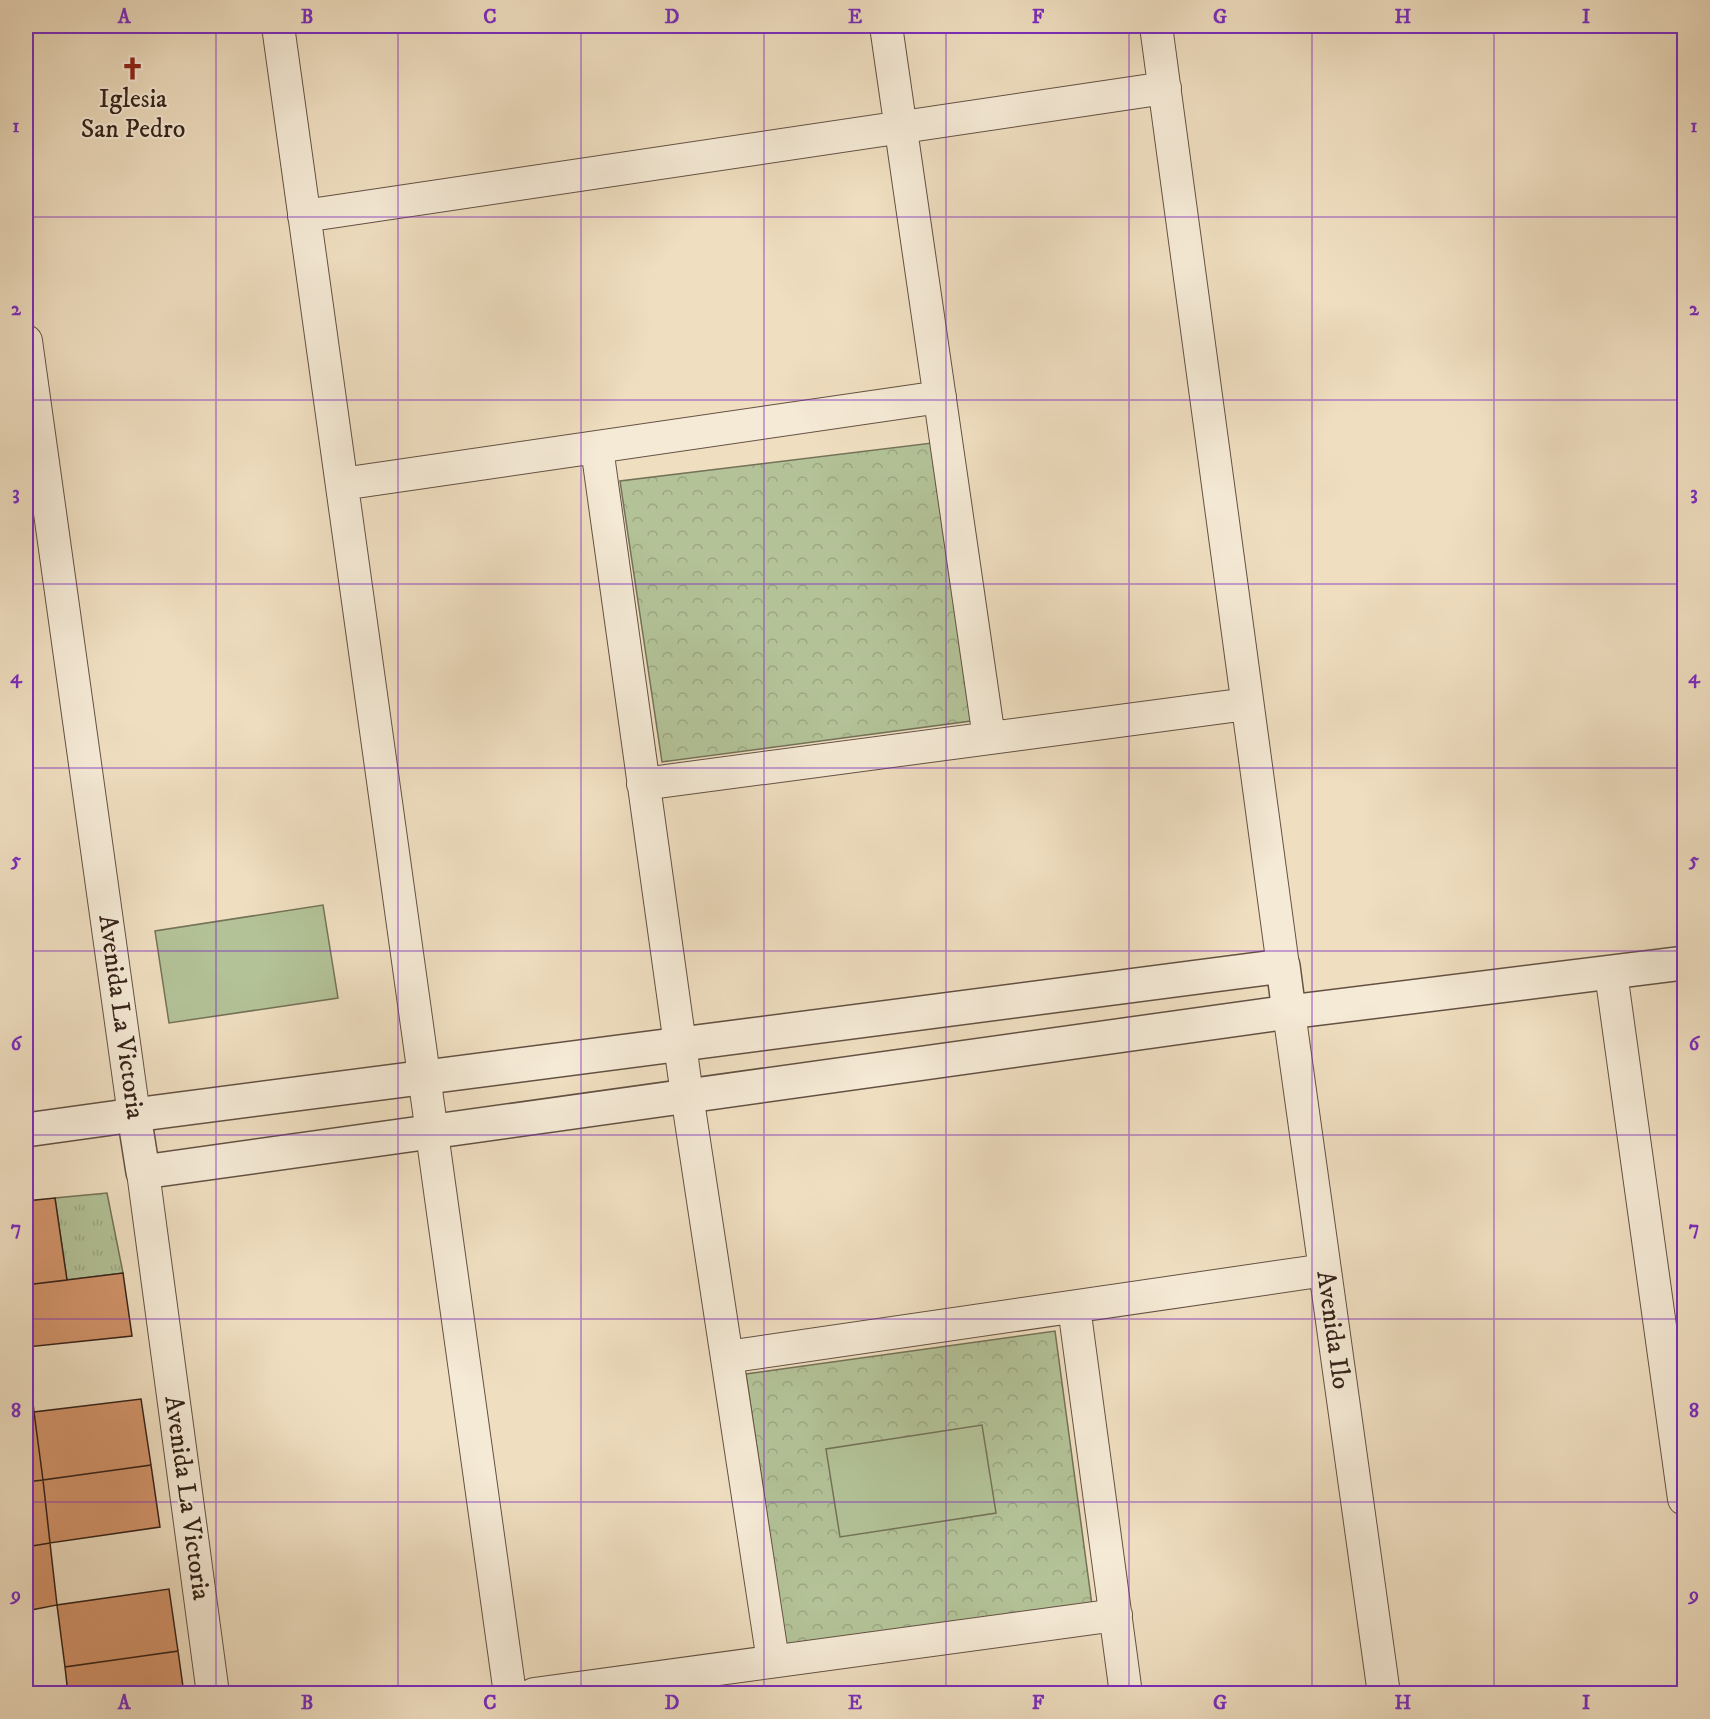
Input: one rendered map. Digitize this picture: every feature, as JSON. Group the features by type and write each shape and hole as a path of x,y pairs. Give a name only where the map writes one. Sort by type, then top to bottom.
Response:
{"street":[{"path":"278,26 510,1694"},
{"path":"886,26 989,738"},
{"path":"26,1130 1283,966 1156,26"},
{"path":"304,216 1165,88"},
{"name":"Avenida La Victoria","path":"26,341 38,521 143,1172 213,1694"},
{"path":"342,484 940,398"},
{"path":"597,448 687,1095 773,1661"},
{"path":"644,784 1247,704"},
{"path":"143,1172 1289,1012 1684,963"},
{"name":"Avenida Ilo","path":"1283,966 1384,1694"},
{"path":"1611,973 1684,1499"},
{"path":"727,1357 1325,1270"},
{"path":"1074,1307 1126,1694"},
{"path":"534,1694 1116,1615"}],"green space":[{"path":"932,443 971,721 662,762 620,481"},
{"path":"323,905 338,998 169,1023 155,931"},
{"path":"107,1193 123,1273 67,1280 55,1198"},
{"path":"1055,1331 1092,1605 786,1646 746,1374"},
{"path":"982,1425 996,1513 840,1537 826,1449"}],"building":[{"path":"55,1198 67,1280 26,1285 26,1201"},
{"path":"123,1273 132,1336 27,1347 26,1285"},
{"path":"26,1348 34,1412 26,1413"},
{"path":"141,1399 151,1465 43,1480 34,1412"},
{"path":"34,1412 43,1480 26,1482 26,1413"},
{"path":"151,1465 160,1527 50,1543 43,1480"},
{"path":"43,1480 50,1543 26,1547 26,1482"},
{"path":"50,1543 57,1605 26,1611 26,1547"},
{"path":"169,1589 178,1651 65,1667 57,1605"},
{"path":"178,1651 184,1694 68,1694 65,1667"}],"place":[{"name":"Iglesia San Pedro","path":"133,68"}]}
